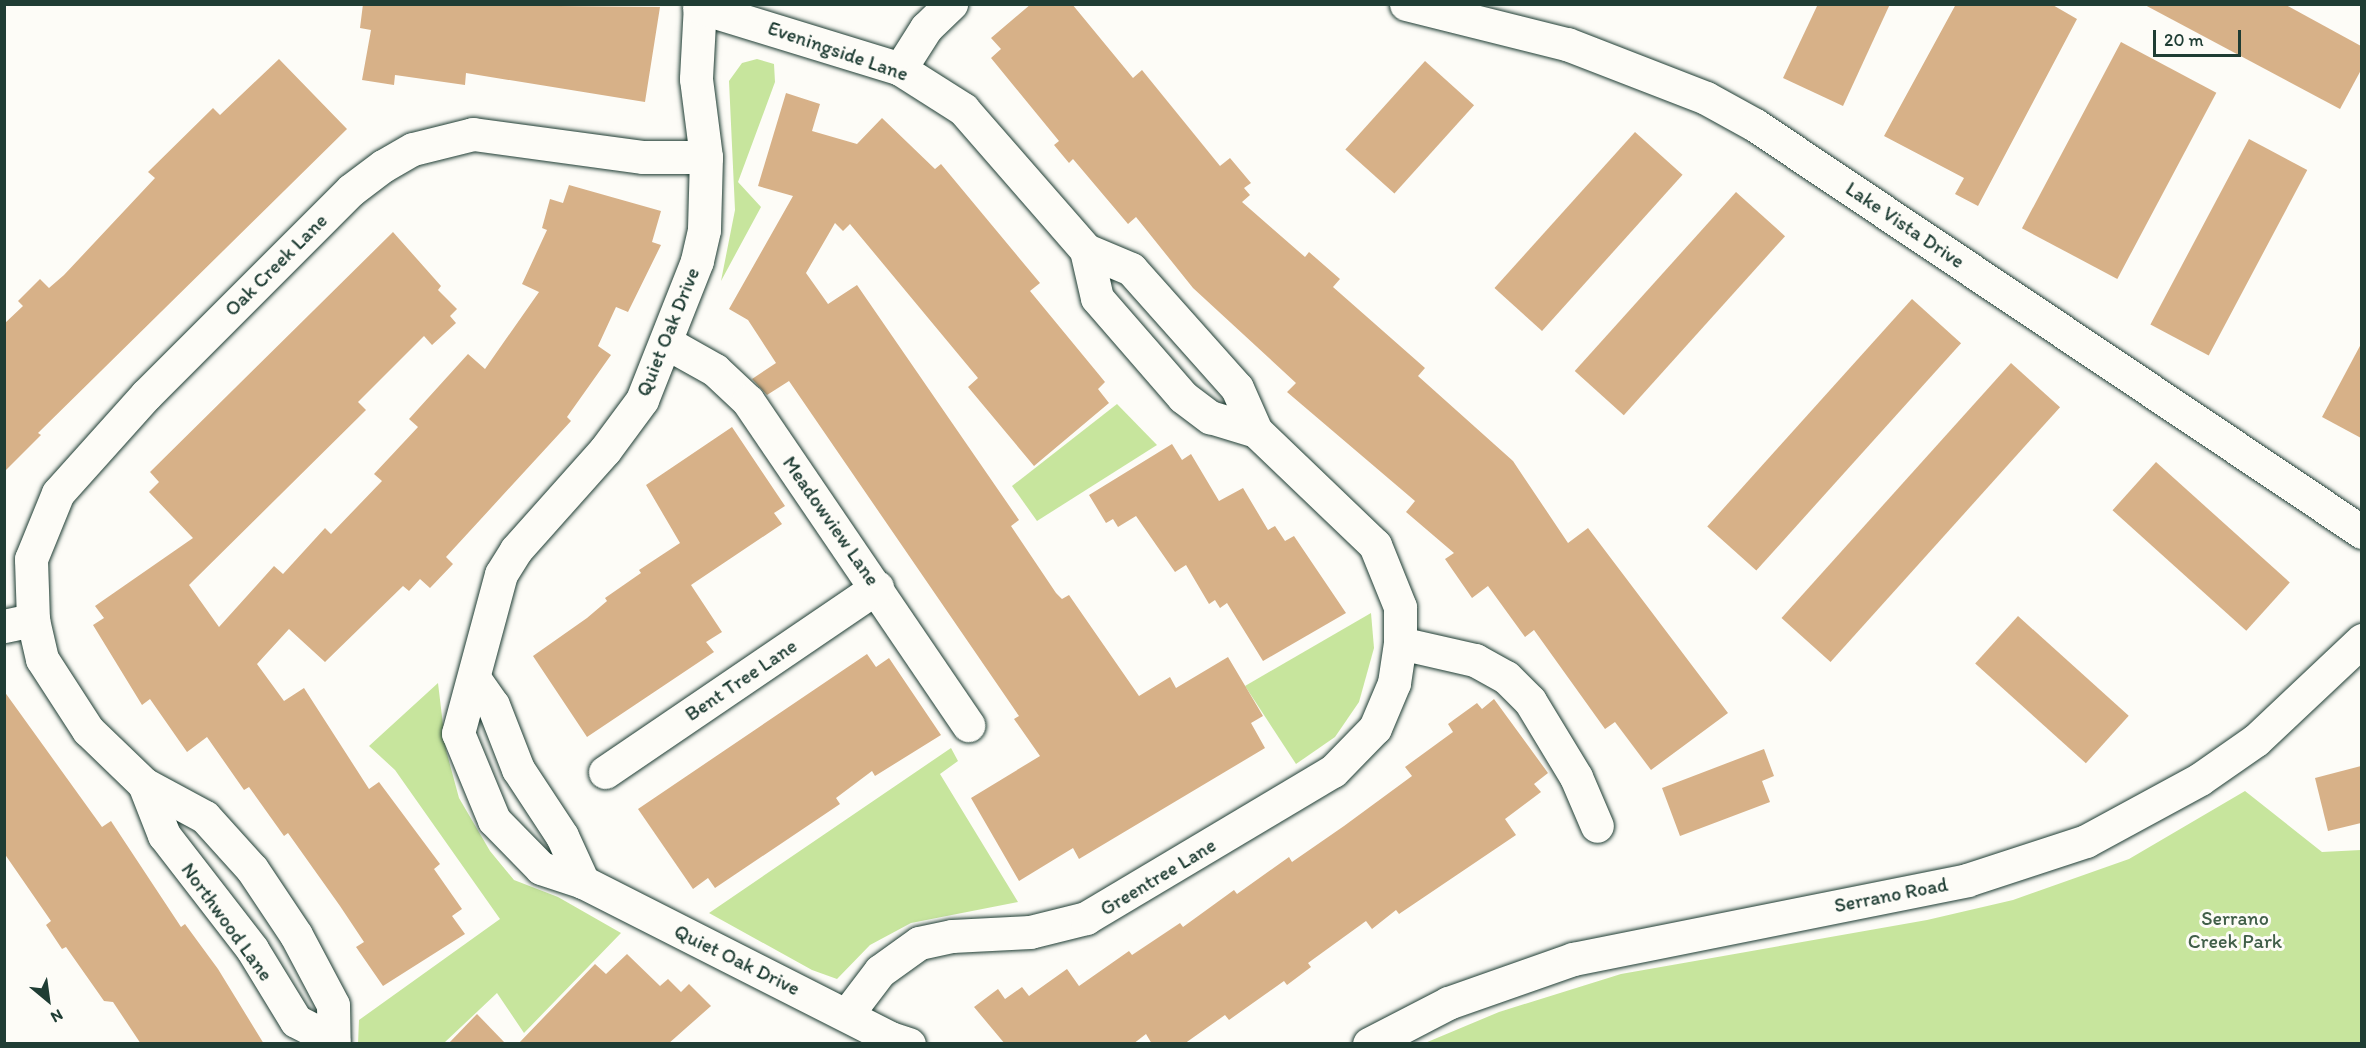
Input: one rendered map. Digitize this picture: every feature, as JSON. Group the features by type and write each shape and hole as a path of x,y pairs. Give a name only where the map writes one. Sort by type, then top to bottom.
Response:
{"street":[{"path":"900,69 926,28 951,4"},
{"name":"Lake Vista Drive","path":"1406,4 1567,44 1706,98 1755,125 2361,532"},
{"name":"Eveningside Lane","path":"699,6 900,69 963,109 1086,250 1131,269 1237,388 1256,431 1375,545 1400,607 1400,643"},
{"name":"Quiet Oak Drive","path":"699,6 696,79 706,157 704,230 667,343 642,400 605,450 516,550 501,574 476,681 462,705 458,732 494,820 542,868 583,882 848,1013 898,1042"},
{"name":"Oak Creek Lane","path":"19,623 31,559 58,493 146,395 351,190 382,166 412,149 473,134 643,157 706,157"},
{"name":"Eveningside Lane","path":"1086,250 1097,298 1183,397 1209,417 1256,431"},
{"name":"Meadowview Lane","path":"667,343 715,370 748,401 877,587 968,725"},
{"name":"Bent Tree Lane","path":"605,772 877,587"},
{"name":"Northwood Lane","path":"19,623 61,694 88,730 144,784 205,817 252,869 296,935 333,1005 333,1042 296,1021 252,949 164,835 144,784"},
{"name":"Serrano Road","path":"1369,1044 1448,1004 1573,959 1967,880 2086,841 2200,779 2256,740 2361,640"},
{"path":"1400,643 1475,660 1519,689 1576,777 1597,826"},
{"name":"Greentree Lane","path":"848,1013 879,971 919,943 952,936 1030,932 1086,918 1333,771 1375,728 1394,684 1400,643"},
{"path":"476,681 493,705 518,769 562,836 583,882"}],"green space":[{"path":"757,59 774,64 775,82 738,182 761,207 721,281 735,210 729,81 742,63"},
{"path":"1117,404 1157,445 1037,521 1012,486"},
{"path":"1371,613 1374,648 1359,702 1335,737 1296,764 1245,686"},
{"path":"438,683 446,750 459,798 490,851 514,880 558,897 621,933 524,1033 497,993 444,1043 358,1044 359,1020 500,919 395,770 369,746"},
{"path":"951,748 958,761 940,774 1018,902 911,923 870,945 837,979 812,970 709,913"},
{"name":"Serrano Creek Park","path":"2245,791 2322,852 2361,850 2361,1043 1425,1043 1499,1012 1621,974 1927,920 2013,900 2129,859"}],"building":[{"path":"363,4 660,7 645,102 466,73 465,85 395,75 394,85 362,80 371,30 360,28"},
{"path":"1031,4 1072,4 1133,78 1142,70 1220,166 1230,158 1251,183 1244,188 1250,195 1242,202 1305,257 1309,252 1340,279 1333,287 1425,368 1418,376 1513,461 1568,543 1588,528 1728,713 1651,770 1615,722 1605,729 1534,630 1525,637 1488,586 1472,598 1445,559 1454,553 1406,512 1415,501 1287,392 1296,383 1193,288 1136,217 1128,224 1073,159 1069,163 1054,145 1059,141 991,58 1001,49 991,38"},
{"path":"1818,4 1890,4 1843,106 1783,78"},
{"path":"1956,4 2051,4 2077,19 1978,206 1955,194 1964,178 1884,136"},
{"path":"2143,4 2284,4 2361,46 2361,70 2340,109"},
{"path":"2121,42 2216,93 2117,279 2022,228"},
{"path":"279,59 347,129 38,433 41,435 4,472 4,324 23,306 18,301 40,279 49,288 64,275 155,178 148,172 213,108 220,115"},
{"path":"1425,61 1474,105 1394,194 1345,149"},
{"path":"786,93 820,104 812,131 857,144 882,118 935,169 941,164 1040,283 1030,291 1105,382 1098,389 1109,403 1034,466 968,387 978,378 850,224 843,231 835,223 806,273 828,304 857,285 1019,520 1011,526 1056,593 1062,599 1069,595 1139,696 1170,677 1176,688 1228,657 1263,716 1251,723 1265,748 1079,859 1073,848 1019,881 971,798 1040,756 1014,719 1019,716 789,381 767,395 752,379 776,363 748,320 729,309 793,196 758,186"},
{"path":"1635,132 1683,175 1542,331 1494,288"},
{"path":"2249,139 2307,170 2209,355 2150,324"},
{"path":"569,185 661,211 652,242 661,245 628,312 616,307 598,346 611,355 567,417 571,421 446,557 453,564 430,588 420,579 409,591 403,586 325,662 289,629 257,664 284,701 304,688 369,789 379,782 440,864 434,869 462,909 452,916 465,934 383,986 356,947 364,942 340,906 288,833 284,836 249,787 244,790 207,737 187,752 150,699 142,705 93,625 104,618 95,606 193,538 149,492 159,482 150,472 393,232 441,286 438,290 457,309 450,316 456,323 432,345 424,336 358,402 366,410 189,585 219,627 274,566 283,574 325,528 331,534 382,481 374,474 418,427 409,419 468,354 485,369 539,292 522,284 547,230 542,228 550,199 563,203"},
{"path":"1736,192 1785,236 1624,415 1575,371"},
{"path":"1912,299 1961,343 1756,571 1707,526"},
{"path":"2361,344 2361,438 2322,417"},
{"path":"2011,363 2060,407 1831,662 1781,618"},
{"path":"732,427 785,506 774,513 782,524 691,585 722,632 706,642 714,652 587,737 533,656 587,618 607,601 605,598 641,573 639,570 680,543 646,485"},
{"path":"1172,444 1182,460 1191,454 1219,501 1243,488 1268,530 1275,526 1285,541 1294,536 1346,613 1263,661 1227,603 1220,608 1215,600 1209,604 1186,565 1175,572 1136,516 1118,527 1113,519 1106,523 1089,495"},
{"path":"2156,462 2290,582 2246,631 2113,510"},
{"path":"2018,616 2129,716 2086,763 1975,664"},
{"path":"867,654 876,667 889,658 941,735 875,776 872,771 836,798 840,804 715,888 708,878 693,889 638,809"},
{"path":"4,691 102,827 111,821 181,927 185,924 218,969 264,1044 141,1044 113,1002 104,1001 66,947 62,949 46,925 51,921 4,853"},
{"path":"1494,699 1548,773 1534,784 1541,792 1505,819 1516,835 1399,914 1396,910 1372,929 1366,921 1308,963 1311,967 1287,985 1284,981 1229,1020 1225,1015 1184,1044 1152,1044 1146,1034 1133,1044 1005,1044 974,1007 998,989 1005,999 1022,987 1029,996 1067,969 1079,986 1129,951 1132,955 1180,923 1183,927 1234,890 1237,894 1289,857 1292,862 1344,826 1412,776 1405,767 1453,732 1448,724 1477,703 1482,709"},
{"path":"1764,749 1774,776 1762,781 1770,802 1680,836 1662,788"},
{"path":"2361,766 2361,823 2328,831 2315,778"},
{"path":"627,954 660,986 668,979 681,992 689,984 711,1006 668,1044 518,1044 595,964 606,974"},
{"path":"477,1014 506,1044 448,1044"}]}
